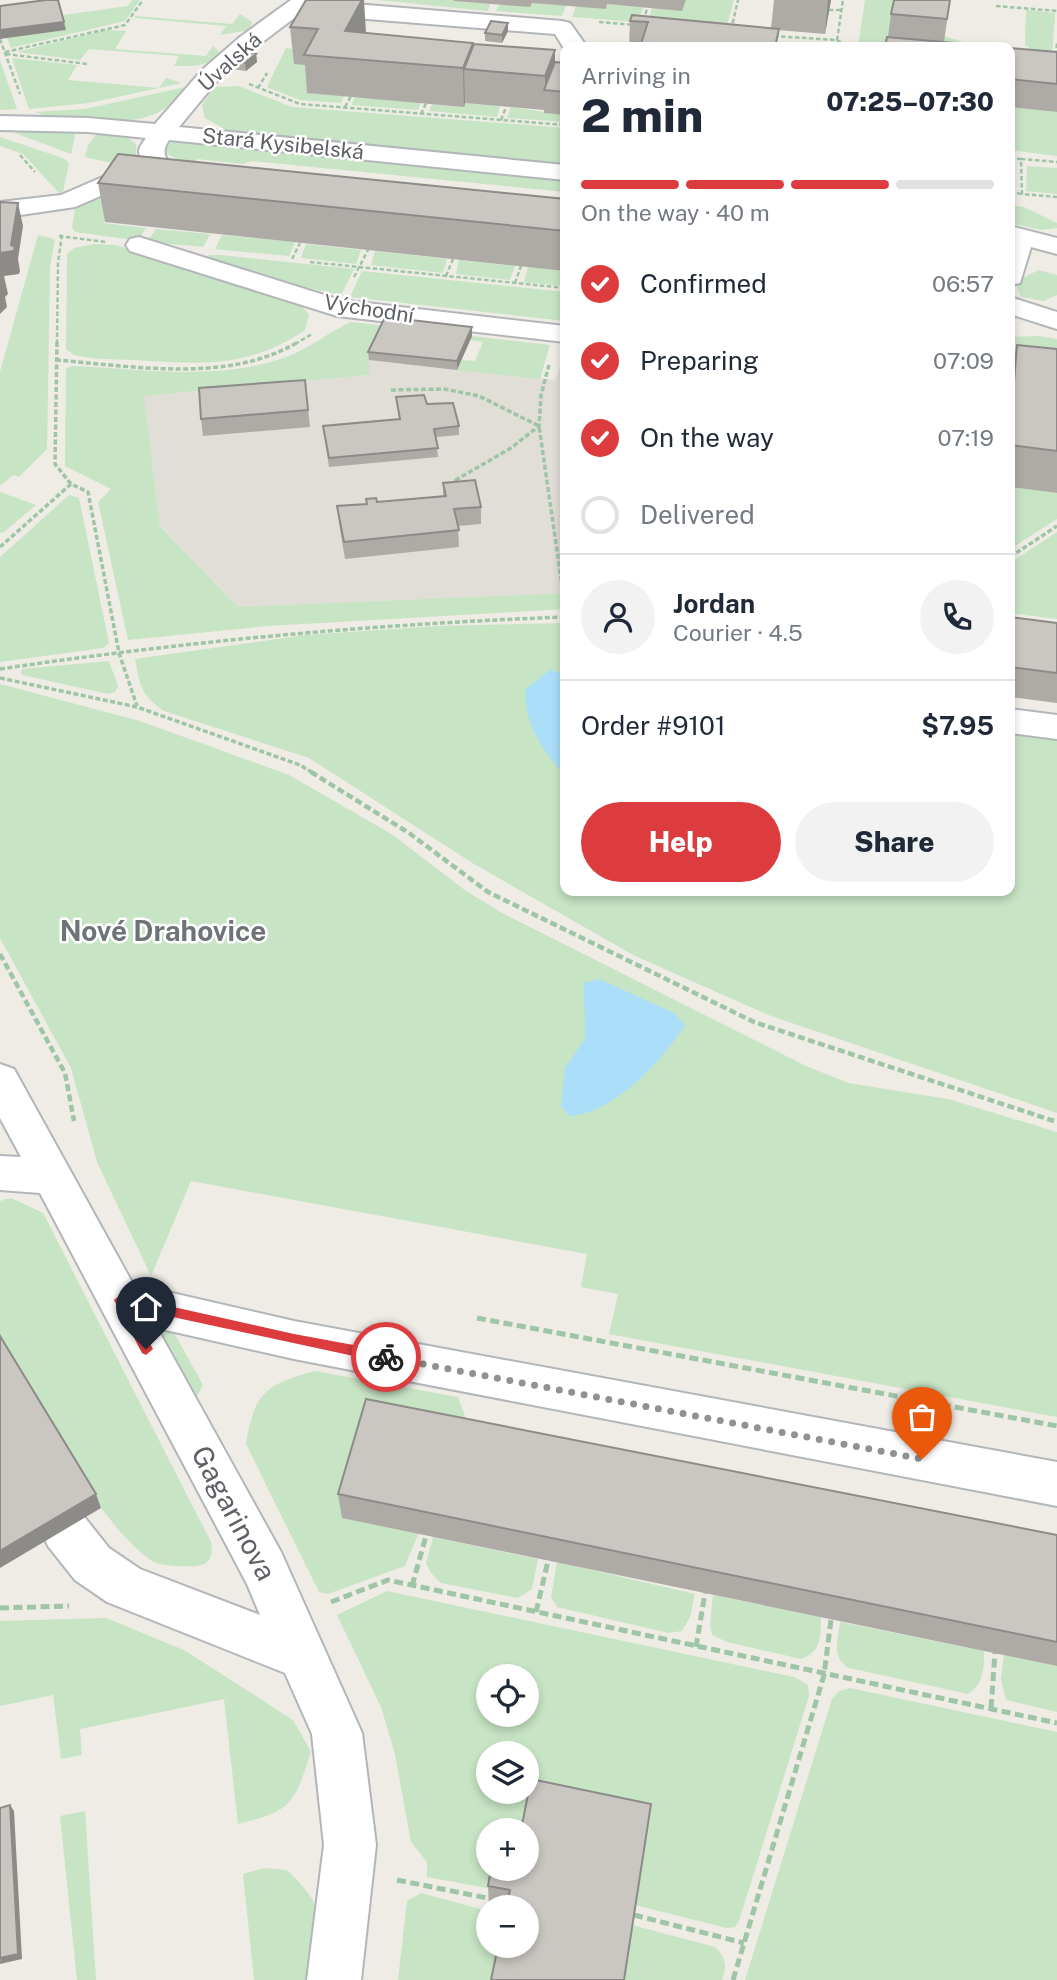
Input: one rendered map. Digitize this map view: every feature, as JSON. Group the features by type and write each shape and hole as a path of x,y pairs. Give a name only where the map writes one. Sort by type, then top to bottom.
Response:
{"street":[{"name":"Úvalská","path":"162,132 206,81 248,42 304,0"},
{"path":"323,0 339,8 355,11 562,27 572,42"},
{"name":"Stará Kysibelská","path":"0,123 56,122 560,172"},
{"path":"156,163 151,155 152,147 162,132"},
{"path":"0,209 66,202 156,163 183,169"},
{"path":"1015,236 1057,246"},
{"name":"Východní","path":"139,246 337,307 560,333"},
{"path":"1015,307 1057,321"},
{"path":"1015,722 1057,727"},
{"name":"Gagarinova","path":"0,1080 264,1568 337,1733 350,1846 334,1980"},
{"path":"0,1172 53,1177"},
{"path":"120,1300 294,1340 1057,1484"},
{"path":"65,1530 92,1564 124,1586 304,1656"}],"path":[{"path":"5,53 125,24 143,0"},
{"path":"730,33 738,0"},
{"path":"836,40 843,0"},
{"path":"996,6 1057,11"},
{"path":"592,21 643,25 648,8"},
{"path":"829,10 841,10"},
{"path":"770,36 841,42"},
{"path":"0,38 22,100"},
{"path":"1056,63 1057,43"},
{"path":"5,53 87,64"},
{"path":"206,81 246,83 300,104 560,125"},
{"path":"345,107 351,96"},
{"path":"421,114 426,103"},
{"path":"501,120 506,107"},
{"path":"1015,158 1057,162"},
{"path":"1021,159 1022,194"},
{"path":"1015,193 1057,197"},
{"path":"66,202 58,263 55,464 71,484 88,492 119,653 137,707"},
{"path":"292,260 300,243"},
{"path":"446,276 453,259"},
{"path":"514,283 521,266"},
{"path":"56,360 167,368 217,366 259,359 286,350 309,336 331,317 337,307"},
{"path":"550,361 541,395 539,426 560,571"},
{"path":"391,390 444,389 479,396 539,426"},
{"path":"461,499 456,480 511,449 539,426"},
{"path":"0,547 71,484"},
{"path":"1015,554 1057,526"},
{"path":"0,537 8,540"},
{"path":"0,668 299,631 433,621 560,617"},
{"path":"0,678 137,707 300,765 409,833 488,891 754,1022 1057,1122"},
{"path":"0,954 65,1073 74,1125"},
{"path":"477,1318 1057,1426"},
{"path":"412,1586 426,1536"},
{"path":"536,1612 548,1561"},
{"path":"320,1606 388,1580 1057,1723"},
{"path":"696,1647 705,1593"},
{"path":"733,1980 824,1675 831,1620"},
{"path":"991,1708 995,1653"},
{"path":"397,1880 476,1896"},
{"path":"634,1915 744,1943"}],"shaded area":[{"path":"369,360 555,380 560,367 560,593 238,607 160,525 144,396 369,375"}],"green space":[{"path":"132,0 140,0 125,21 11,48 7,38 65,30 63,15 128,6"},
{"path":"377,0 455,0 490,4 488,11"},
{"path":"686,0 734,0 726,29 648,23 652,8 682,10"},
{"path":"865,0 895,0 944,36 963,42 859,42"},
{"path":"607,4 643,7 638,22 572,17 576,6 606,9"},
{"path":"499,5 566,5 562,16 496,11"},
{"path":"1026,10 1055,13 1052,58 1038,54 1025,45"},
{"path":"240,14 252,22 250,30 220,35 226,26 135,18 232,24"},
{"path":"105,30 126,31 115,49 206,56 213,46 219,52 210,61 199,65 174,66 179,56 89,49 80,60 17,52"},
{"path":"286,48 304,54 319,65 344,96 341,103 300,100 267,87"},
{"path":"12,58 77,65 68,80 159,88 89,103 29,109"},
{"path":"0,60 17,109 0,110"},
{"path":"166,78 182,83 159,88"},
{"path":"239,86 292,107 560,128 560,165 228,131 205,118 202,105 214,87"},
{"path":"185,87 171,104 158,113 126,121 92,120 35,112 85,109"},
{"path":"355,97 421,102 418,110 351,105"},
{"path":"465,103 500,106 497,117 429,111 432,104 464,107"},
{"path":"511,107 560,114 560,122 507,118"},
{"path":"1015,108 1057,112 1057,156 1015,151"},
{"path":"15,130 76,131 71,154 15,133"},
{"path":"97,133 121,133 136,144 135,157 125,166 85,157 88,145"},
{"path":"0,137 63,158 69,163 63,192 59,193 23,154 0,146"},
{"path":"179,141 560,180 560,192 251,161 243,164 197,159 193,166 165,153 166,144"},
{"path":"1027,166 1057,168 1057,194 1026,191"},
{"path":"121,186 123,191 103,223 146,228 140,238 134,240 75,232 72,227 76,204"},
{"path":"1015,206 1024,207 1057,223 1057,228 1041,230 1015,224"},
{"path":"156,229 210,234 203,247 152,242 149,239"},
{"path":"38,235 55,239 50,268 47,449 19,477 13,475 0,486 0,372"},
{"path":"222,235 295,242 289,256 215,249"},
{"path":"94,244 116,245 285,298 299,304 309,314 305,330 264,352 223,361 202,363 96,359 74,355 66,349 67,254 74,248"},
{"path":"306,244 361,250 356,264 301,258"},
{"path":"375,251 447,259 443,273 371,265"},
{"path":"209,255 354,269 341,295 257,277 203,260"},
{"path":"459,260 515,266 510,280 456,274"},
{"path":"528,267 560,270 560,286 524,282"},
{"path":"1039,270 1057,275 1057,295 1044,301 1021,297 1017,286 1022,278"},
{"path":"362,271 560,291 560,320 350,297"},
{"path":"351,322 386,326 369,360 369,375 144,396 160,526 238,607 560,593 560,609 268,626 128,640 98,502 111,489 65,466 66,368 73,366 182,372 236,369 289,356"},
{"path":"472,336 550,345 540,379 457,370 462,360 475,361 483,342 470,340"},
{"path":"1015,337 1057,339 1057,390 1015,386"},
{"path":"1015,488 1057,493 1057,519 1015,546"},
{"path":"0,492 36,505 3,533 0,532"},
{"path":"69,495 79,498 109,643 103,648 0,662 0,557"},
{"path":"1057,532 1057,619 1015,614 1015,560"},
{"path":"560,623 560,896 1015,896 1015,731 1057,736 1057,1113 771,1016 635,956 474,864 309,758 164,711 146,695 135,659 306,635 438,626"},
{"path":"109,661 118,686 115,692 108,694 22,675 21,672 22,669"},
{"path":"0,684 140,721 289,775 393,835 466,891 504,914 806,1066 848,1083 948,1099 1057,1132 1057,1417 609,1334 618,1294 581,1287 587,1254 191,1181 151,1276 97,1162 71,1068 0,938"},
{"path":"11,1198 43,1213 211,1542 211,1556 206,1563 187,1566 156,1563 125,1536 101,1508 0,1341 0,1201"},
{"path":"158,1329 172,1329 203,1385 196,1398"},
{"path":"315,1371 458,1397 466,1419 405,1566 328,1594 319,1592 246,1444 253,1413 265,1393 285,1381"},
{"path":"433,1537 538,1559 532,1589 518,1598 441,1583 426,1563"},
{"path":"557,1562 695,1594 690,1617 682,1631 669,1633 557,1607 551,1597"},
{"path":"387,1591 794,1677 808,1685 809,1696 739,1921 735,1927 727,1928 635,1905 532,1807 530,1818 476,1818 476,1881 503,1881 493,1889 427,1877 427,1862 411,1842 395,1754 381,1707 337,1615"},
{"path":"713,1595 821,1617 820,1637 816,1648 801,1659 727,1642 712,1635 710,1625"},
{"path":"106,1618 184,1650 293,1720 311,1752 300,1783 288,1803 270,1815 238,1824 224,1699 80,1729 82,1755 61,1759 53,1695 0,1706 0,1621"},
{"path":"840,1622 984,1651 980,1681 968,1694 849,1668 843,1664 838,1654"},
{"path":"1004,1655 1057,1666 1057,1712 1006,1700 1001,1679"},
{"path":"850,1688 1057,1732 1057,1980 745,1980 832,1699 839,1691"},
{"path":"85,1811 96,1980 77,1980 60,1816"},
{"path":"264,1868 287,1870 317,1909 320,1931 311,1980 254,1980 243,1874"},
{"path":"421,1893 476,1908 476,1958 502,1958 497,1980 398,1980 407,1901"},
{"path":"632,1925 715,1947 724,1962 722,1980 624,1980"}],"water":[{"path":"550,670 560,673 560,769 542,746 531,725 526,689"},
{"path":"599,979 674,1013 685,1025 664,1054 619,1096 585,1113 569,1116 561,1106 565,1068 585,1039 584,983"}],"building":[{"path":"58,0 64,22 0,30 0,6"},
{"path":"306,0 362,0 345,31 473,43 463,68 304,55 318,29 290,27"},
{"path":"894,0 950,0 947,19 891,14"},
{"path":"632,15 779,29 776,42 642,42 648,22 630,21"},
{"path":"491,21 508,23 502,35 485,33"},
{"path":"887,37 944,42 886,42"},
{"path":"474,44 555,50 545,76 464,69"},
{"path":"1015,48 1057,52 1057,84 1015,80"},
{"path":"242,51 256,54 245,63 231,60"},
{"path":"555,62 560,62 560,92 544,90"},
{"path":"118,154 560,198 560,230 98,183"},
{"path":"0,202 18,203 11,245 15,247 14,251 0,253"},
{"path":"385,317 472,327 457,361 368,352"},
{"path":"1017,345 1057,349 1057,451 1015,446"},
{"path":"305,380 308,410 201,419 199,388"},
{"path":"424,395 427,404 453,403 459,426 434,429 438,448 329,458 323,426 400,419 396,397"},
{"path":"475,480 481,507 454,509 459,530 344,542 337,506 367,504 366,499 376,498 377,502 446,496 443,483"},
{"path":"1015,618 1057,623 1057,673 1015,668"},
{"path":"0,1336 96,1494 0,1551"},
{"path":"366,1399 1057,1535 1057,1642 338,1494"},
{"path":"539,1781 651,1804 624,1980 491,1980 496,1958 539,1958 539,1895 509,1895 510,1890 488,1886 489,1881 539,1881 539,1818 523,1818 526,1804 539,1804"},
{"path":"10,1805 18,1954 0,1958 0,1808"}],"way so far":[{"path":"386,1357 922,1459"}],"district":[{"name":"Nové Drahovice","path":"163,931"}],"route":[{"path":"146,1349 120,1300 294,1340 386,1357"}]}
